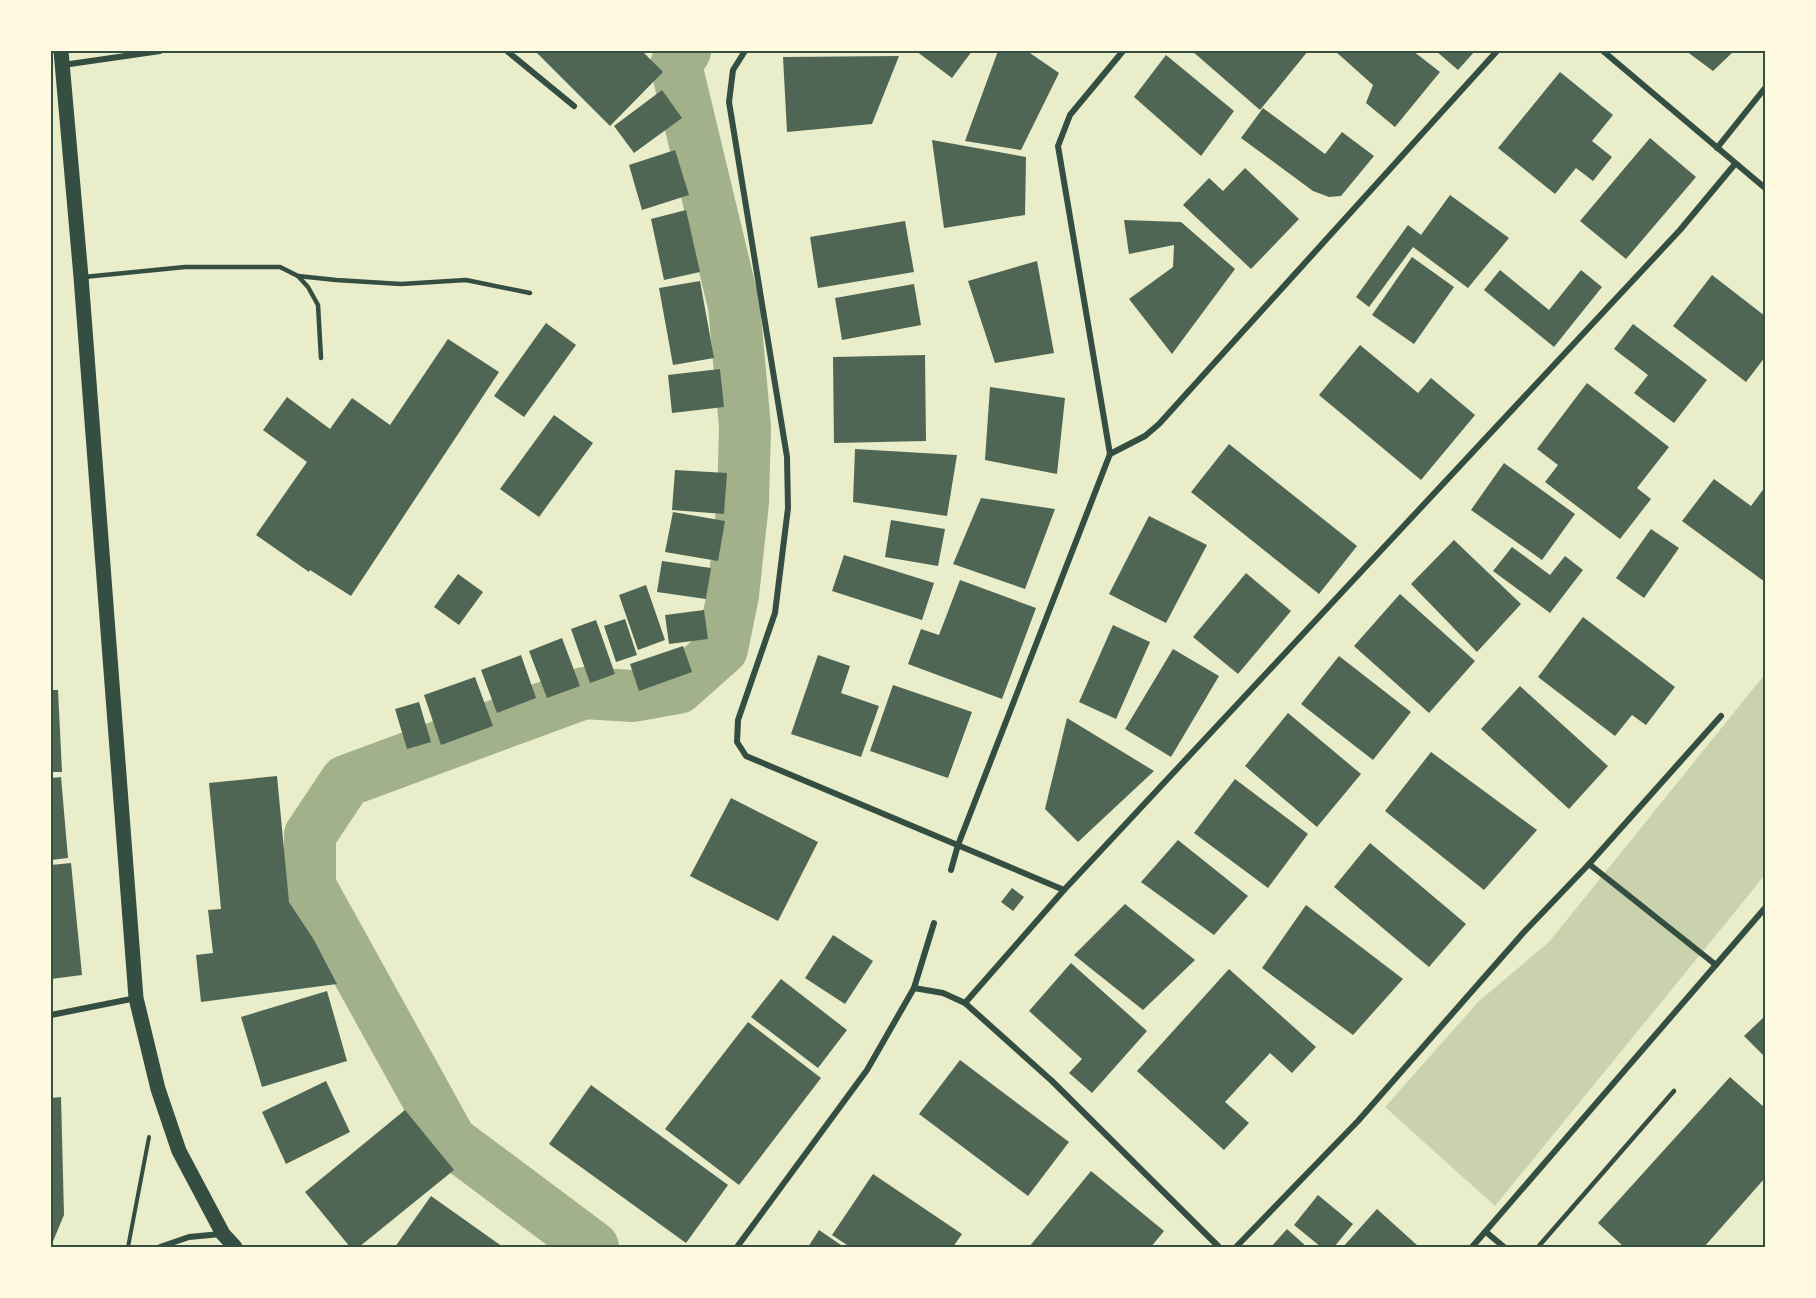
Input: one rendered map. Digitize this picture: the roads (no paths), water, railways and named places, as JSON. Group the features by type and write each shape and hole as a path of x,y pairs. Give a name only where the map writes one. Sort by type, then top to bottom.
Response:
{"main road":[{"path":"61,58 81,277 136,998 158,1089 179,1151 222,1234 235,1247"}],"street":[{"path":"61,58 160,51"},
{"path":"507,51 574,106"},
{"path":"745,51 733,70 729,102 787,457 788,508 775,613 738,720 737,742 746,756 1064,891"},
{"path":"951,870 958,845 1110,454 1058,146 1070,115 1123,51"},
{"path":"1110,454 1145,436 1159,424 1497,51"},
{"path":"1603,51 1765,188"},
{"path":"1717,148 1765,87"},
{"path":"965,1003 1064,891 1680,230 1735,164"},
{"path":"1236,1247 1358,1121 1524,932 1589,864 1721,716"},
{"path":"1589,864 1716,965"},
{"path":"1472,1247 1765,908"},
{"path":"737,1247 867,1070 914,988 934,923"},
{"path":"914,988 943,993 965,1003 1052,1081 1219,1247"},
{"path":"51,1015 136,998"},
{"path":"1486,1232 1504,1247"},
{"path":"160,1247 189,1237 222,1234"}],"lane":[{"path":"81,277 185,267 280,267 298,276 336,280 401,284 466,280 530,293"},
{"path":"298,276 308,287 318,305 321,358"},
{"path":"1538,1247 1674,1090"}],"waterway":[{"path":"593,1247 451,1141 310,886 310,835 346,781 584,693 633,696 678,688 722,649 733,595 743,502 745,427 734,306 676,65 685,51"}]}
